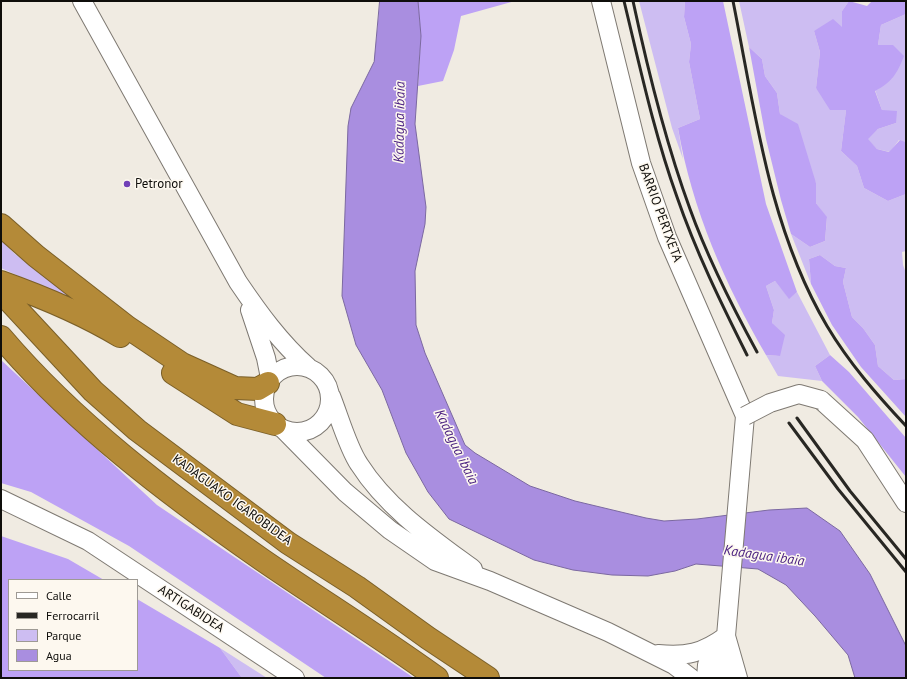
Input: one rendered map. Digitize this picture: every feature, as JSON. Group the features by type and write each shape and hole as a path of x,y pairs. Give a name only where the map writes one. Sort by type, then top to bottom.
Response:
{"highway":[{"path":"1,225 36,256 127,327 182,364 235,388 258,389 269,380"},
{"path":"1,282 62,305 96,322 237,414 279,426"},
{"name":"KADAGUAKO IGAROBIDEA","path":"6,298 93,391 137,430 288,543 357,587 428,638 488,678"},
{"path":"1,337 55,394 95,431 186,506 436,678"}],"street":[{"path":"82,1 238,282 255,322 266,358 269,380 264,397 265,407 269,416 345,492 390,530 435,561 490,581 608,632 674,666 691,678"},
{"name":"BARRIO PERTXETA","path":"601,1 641,163 667,237 745,416"},
{"path":"238,282 290,351 308,367 323,377 328,386 358,463 384,497 415,526 490,581"},
{"path":"269,380 284,368 295,365 308,367"},
{"path":"738,678 730,657 725,637 745,416 770,403 799,394 821,400 865,440 906,503"},
{"path":"279,426 301,432 319,425 326,417 330,407 331,396"},
{"name":"ARTIGABIDEA","path":"1,499 88,541 295,678"},
{"path":"649,653 674,656 696,653 713,646 725,637"},
{"path":"706,678 707,665 725,637"},
{"path":"721,678 730,657"}],"green space":[{"path":"639,1 685,1 684,17 691,44 689,62 700,119 678,128 683,159 672,128"},
{"path":"739,1 849,1 842,11 842,27 814,31 820,52 816,88 846,110 841,151 857,166 864,188 888,201 906,194 906,251 902,252 903,265 906,273 906,379 894,380 878,366 875,345 863,328 852,317 843,282 846,268 835,266 820,255 809,259 811,284 791,234 810,247 825,241 827,218 816,203 816,183 780,114 777,93 765,76 762,59 749,47"},
{"path":"906,14 906,142 899,140 890,152 877,149 867,139 878,129 896,123 882,110 875,90 893,45 878,45 881,25"},
{"path":"1,240 15,254 94,311 1,268"},
{"path":"775,281 789,298 797,292 830,355 815,366 822,381 778,376 766,355 780,356 772,323 774,310 766,286"},
{"path":"220,648 267,678 242,678"}],"shaded area":[{"path":"418,1 515,1 461,16 454,50 443,81 418,86 421,36"},
{"path":"685,1 723,1 766,204 797,292 789,299 775,281 766,286 774,310 772,323 785,335 780,356 766,355 751,328 712,246 692,188 678,128 700,119 689,62 691,44 684,17"},
{"path":"849,1 867,6 872,1 906,1 906,14 881,25 878,45 893,45 904,56 899,68 890,81 875,91 882,110 897,111 896,123 878,129 868,139 877,149 889,152 900,140 906,142 906,194 888,201 864,188 857,166 841,151 846,110 830,110 816,88 820,52 814,31 833,19 842,27 842,11"},
{"path":"749,47 762,59 765,76 777,93 780,114 798,124 816,183 816,203 827,217 825,241 810,247 791,234 766,139"},
{"path":"820,255 835,266 846,268 843,282 852,317 863,328 875,345 878,366 894,380 906,379 906,417 861,367 832,325 811,284 809,259"},
{"path":"830,355 849,372 906,438 906,477 858,417 822,381 815,366"},
{"path":"1,360 157,505 414,678 326,678 129,546 31,492 1,483"},
{"path":"1,536 68,559 102,579 8,579 8,671 138,671 138,600 220,648 242,678 1,678"}],"water":[{"name":"Kadagua ibaia","path":"380,1 418,1 421,36 415,124 426,207 425,224 415,271 416,325 425,353 465,445 475,453 530,486 575,501 646,518 664,521 697,519 769,510 807,508 840,531 870,574 906,646 906,678 855,678 848,655 815,616 786,585 758,569 696,564 675,571 648,576 612,575 573,570 534,560 449,519 428,492 406,453 382,390 356,345 342,296 348,126 351,108 374,62"}],"railway":[{"path":"624,1 654,124 677,197 718,297 747,355"},
{"path":"633,1 658,106 690,209 721,282 757,352"},
{"path":"733,1 766,168 791,249 807,288 836,340 864,378 906,426"},
{"path":"797,418 850,491 906,559"},
{"path":"789,423 838,489 906,572"}],"place":[{"name":"Petronor","path":"127,184"}]}
